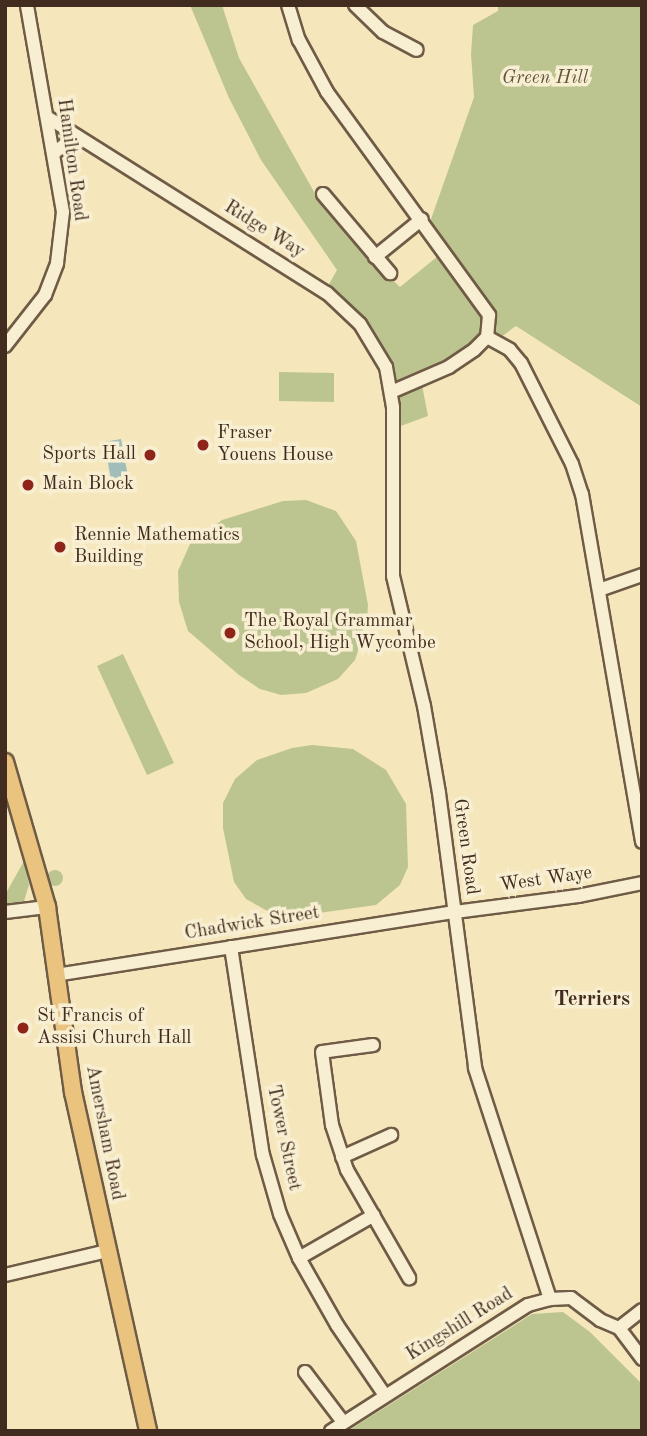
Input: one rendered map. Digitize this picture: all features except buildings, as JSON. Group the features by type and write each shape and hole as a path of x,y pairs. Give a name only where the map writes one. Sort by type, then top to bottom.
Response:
{"main road":[{"name":"Amersham Road","path":"5,762 47,907 73,1092 148,1431"}],"street":[{"name":"Hamilton Road","path":"5,346 45,295 57,263 63,212 27,5"},
{"path":"288,5 299,40 327,92 422,219 489,315 488,337 449,367 391,392"},
{"path":"355,5 383,32 416,50"},
{"name":"Ridge Way","path":"47,117 327,293 346,308 369,337 386,367 391,392"},
{"path":"54,153 76,136"},
{"path":"323,194 390,273"},
{"path":"375,257 422,219"},
{"path":"488,337 510,349 521,363 572,464 582,494 642,842"},
{"name":"Green Road","path":"391,392 393,576 424,706 475,1068 550,1299"},
{"path":"599,590 642,575"},
{"name":"West Waye","path":"455,912 578,896 642,883"},
{"path":"5,912 47,907"},
{"name":"Chadwick Street","path":"56,975 455,912"},
{"name":"Tower Street","path":"231,947 263,1155 280,1214 299,1258 337,1325 384,1394"},
{"path":"373,1045 323,1052 332,1125 342,1157 409,1278"},
{"path":"342,1157 391,1136"},
{"path":"299,1258 374,1215"},
{"path":"5,1275 107,1251"},
{"path":"550,1299 571,1298 600,1320 619,1328 642,1359"},
{"name":"Kingshill Road","path":"331,1431 384,1394 528,1305 550,1299"},
{"path":"619,1328 642,1310"},
{"path":"304,1371 343,1422"}],"green space":[{"name":"Green Hill","path":"190,5 222,5 239,58 313,190 347,236 400,287 449,247 430,222 474,97 471,54 473,25 498,11 498,5 642,5 642,407 516,326 486,348 473,340 422,385 428,416 398,427 390,359 365,322 328,286 337,270 261,160 229,98"},
{"path":"279,372 334,373 334,402 279,401"},
{"path":"306,500 336,511 356,541 368,605 367,622 355,660 338,679 306,693 281,695 260,689 239,675 188,631 179,602 178,571 190,544 222,520 283,501"},
{"path":"123,654 174,763 147,775 97,666"},
{"path":"312,745 353,749 386,770 406,804 408,867 400,885 376,905 297,916 271,913 246,899 234,882 223,828 223,803 235,779 257,760 292,748"},
{"path":"24,861 29,885 24,901 5,907 5,895"},
{"path":"55,870 63,878 55,886 47,878"},
{"path":"563,1312 590,1332 642,1384 642,1431 348,1431 532,1314"}],"water":[{"path":"121,439 130,487 113,490 104,442"}],"place":[{"name":"Fraser Youens House","path":"203,445"},
{"name":"Sports Hall","path":"150,455"},
{"name":"Main Block","path":"28,485"},
{"name":"Rennie Mathematics Building","path":"60,547"},
{"name":"The Royal Grammar School, High Wycombe","path":"230,633"},
{"name":"St Francis of Assisi Church Hall","path":"23,1028"}],"district":[{"name":"Terriers","path":"592,1000"}]}
